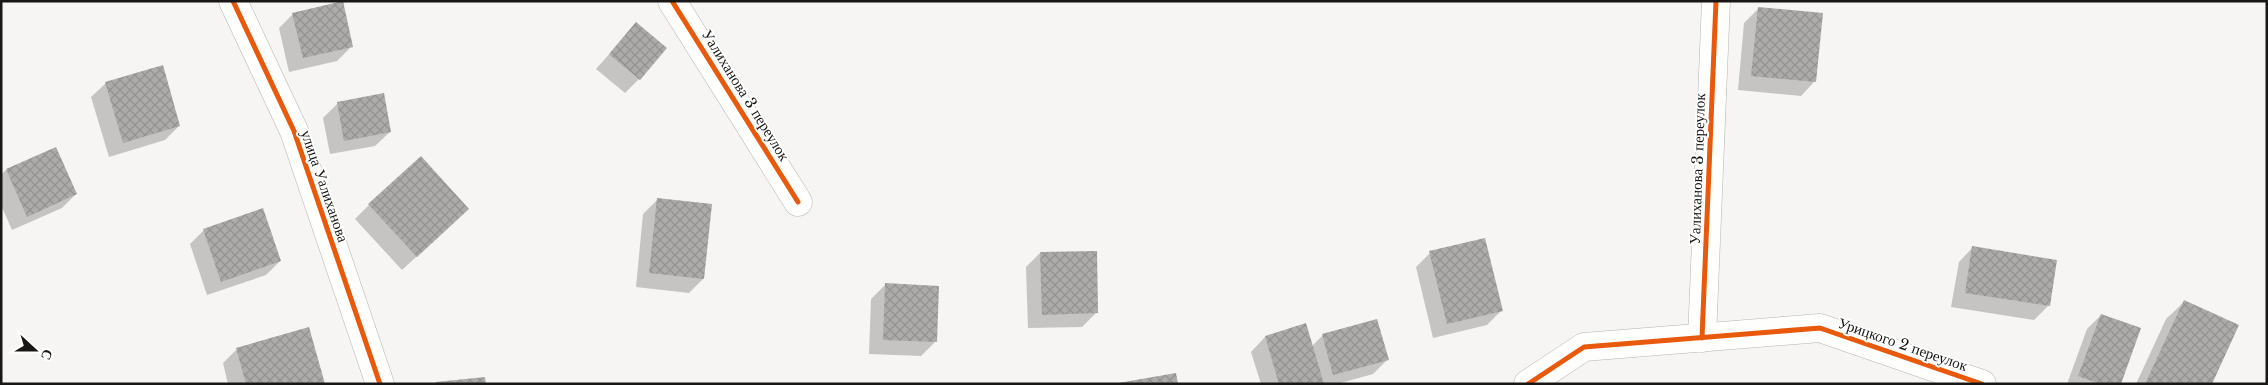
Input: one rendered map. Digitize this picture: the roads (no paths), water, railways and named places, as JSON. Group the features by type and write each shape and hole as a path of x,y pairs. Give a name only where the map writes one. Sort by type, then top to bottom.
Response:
{"street":[{"name":"улица Уалиханова","path":"234,1 294,131 380,384"},
{"name":"Уалиханова 3 переулок","path":"672,1 798,202"},
{"name":"Уалиханова 3 переулок","path":"1702,338 1716,1"},
{"name":"Урицкого 2 переулок","path":"1528,384 1584,347 1820,328 1982,384"}]}
